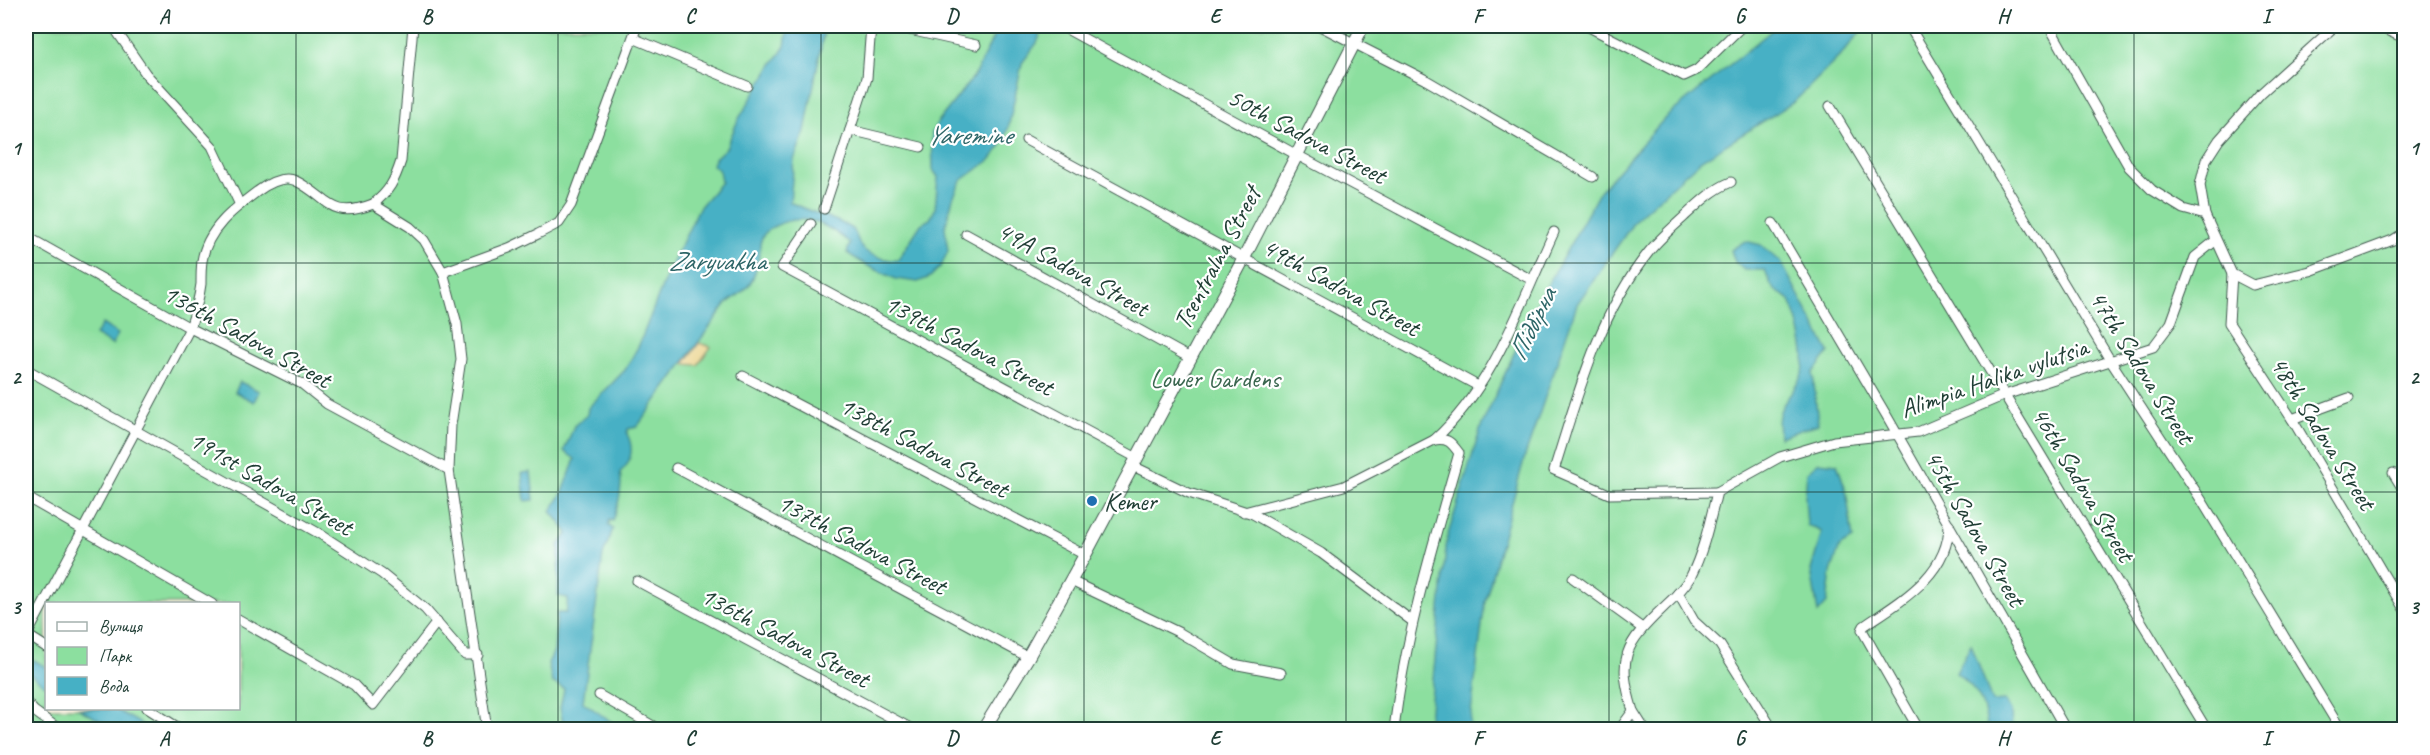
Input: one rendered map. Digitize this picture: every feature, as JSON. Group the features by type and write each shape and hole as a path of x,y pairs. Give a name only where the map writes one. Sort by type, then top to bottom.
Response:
{"street":[{"path":"113,26 146,74 212,146 240,205"},
{"path":"45,646 26,636 190,328 198,305 202,260 217,226 267,184 285,178 295,180 328,205 343,211 360,209 373,204 387,193 401,161 414,26"},
{"path":"443,272 509,248 559,223 571,205 637,26"},
{"path":"824,209 867,78 871,26"},
{"path":"892,26 976,45"},
{"path":"1320,26 1426,80 1593,177"},
{"name":"Tsentralna Street","path":"983,729 1028,657 1071,581 1244,258 1363,26"},
{"path":"1587,26 1684,76 1697,70 1740,28"},
{"name":"47th Sadova Street","path":"1909,26 2110,360 2202,501 2341,729"},
{"path":"2049,26 2129,167 2152,190 2183,208 2205,215"},
{"path":"2335,26 2260,94 2219,140 2206,160 2200,185 2205,215 2232,274 2253,285 2310,270 2393,240 2404,233"},
{"path":"2377,26 2404,38"},
{"name":"50th Sadova Street","path":"1063,27 1532,280"},
{"path":"633,38 747,86"},
{"name":"46th Sadova Street","path":"1830,106 2207,729"},
{"path":"850,130 921,147"},
{"name":"49th Sadova Street","path":"1026,140 1479,386"},
{"path":"1645,729 1633,711 1625,685 1623,663 1631,643 1642,628 1678,593 1690,577 1701,550 1717,492 1609,494 1554,470 1594,345 1622,289 1649,251 1673,227 1716,188 1731,182"},
{"path":"373,204 410,227 424,240 443,272 457,324 461,359 451,425 449,470 487,729"},
{"name":"45th Sadova Street","path":"1773,223 1898,435 2066,729"},
{"name":"139th Sadova Street","path":"811,224 782,267 1189,493 1253,514 1321,553 1412,621"},
{"path":"1244,512 1344,486 1434,440 1442,433 1459,416 1479,386 1509,332 1554,232"},
{"name":"49A Sadova Street","path":"966,234 1190,358"},
{"name":"136th Sadova Street","path":"26,236 190,328 302,384 327,404 449,470"},
{"name":"Alimpia Halika vylutsia","path":"1717,492 1780,458 1834,441 1918,432 2005,395 2153,347 2171,323 2195,257 2215,241"},
{"name":"48th Sadova Street","path":"2232,274 2229,323 2292,419 2404,609"},
{"name":"191st Sadova Street","path":"26,369 320,534 382,574 424,609 465,655 477,655"},
{"name":"138th Sadova Street","path":"743,376 1085,555"},
{"path":"2292,419 2349,398"},
{"path":"1394,729 1412,621 1458,453 1451,442 1443,438 1434,440"},
{"name":"137th Sadova Street","path":"676,468 1028,657"},
{"path":"2393,473 2404,491"},
{"path":"26,497 210,602"},
{"path":"1919,729 1862,630 1864,626 1917,589 1934,570 1943,554 1949,534 1949,524"},
{"path":"1573,578 1642,628"},
{"name":"136th Sadova Street","path":"637,581 914,729"},
{"path":"1071,581 1180,633 1233,664 1281,673"},
{"path":"1678,593 1694,621 1720,645 1773,729"},
{"path":"240,620 354,685 373,705 437,622"},
{"path":"598,695 660,729"},
{"path":"26,702 34,711 60,729"},
{"path":"150,710 182,729"},
{"path":"1619,729 1633,711"}],"green space":[{"name":"Lower Gardens","path":"26,26 2404,26 2404,729 26,729"}],"sand":[{"path":"699,343 711,347 698,365 684,364"}],"water":[{"name":"Zaryvakha","path":"788,26 825,26 805,131 794,160 790,202 847,226 854,232 860,245 867,252 877,257 898,260 921,224 930,219 935,209 938,177 933,170 932,133 937,123 974,76 999,26 1044,26 1037,43 1022,63 1008,129 1000,148 990,160 961,181 953,198 945,227 948,251 941,266 930,277 918,282 896,279 866,265 847,253 850,243 824,225 815,222 796,220 769,229 761,240 757,265 750,284 727,303 637,427 628,429 631,454 627,464 620,472 618,503 613,521 610,520 608,525 613,529 603,555 583,702 620,728 607,729 596,723 586,726 579,724 579,729 564,729 560,708 564,689 552,682 548,663 554,651 557,613 566,613 568,598 558,596 559,545 568,533 551,511 563,492 575,459 564,451 574,426 587,415 588,408 625,370 639,345 665,279 699,208 721,182 719,170 712,165 715,158 726,148 738,120 785,46"},
{"name":"Підбірна","path":"1777,26 1865,26 1841,55 1794,102 1700,161 1636,219 1577,304 1525,456 1485,601 1469,729 1428,729 1447,538 1481,427 1534,309 1600,191 1665,118"},
{"path":"1745,241 1761,245 1781,262 1829,352 1813,373 1818,424 1780,437 1778,426 1781,409 1798,383 1804,367 1802,338 1790,301 1773,288 1765,270 1744,270 1735,262 1731,250"},
{"path":"102,324 118,334 112,345 95,335"},
{"path":"240,382 259,391 254,402 235,392"},
{"path":"1819,462 1837,464 1846,490 1853,539 1840,546 1831,572 1827,603 1818,613 1811,570 1822,532 1807,525 1805,498 1807,472"},
{"path":"531,472 534,500 525,501 522,473"},
{"path":"1971,644 1992,702 2005,701 2011,711 2012,729 1988,729 1979,697 1970,685 1956,673"},
{"path":"34,660 45,666 45,685 26,671"},
{"path":"81,710 117,710 150,729 115,729"}],"place":[{"name":"Kemer","path":"1092,501"}],"water label":[{"name":"Yaremine","path":"969,135"}]}
